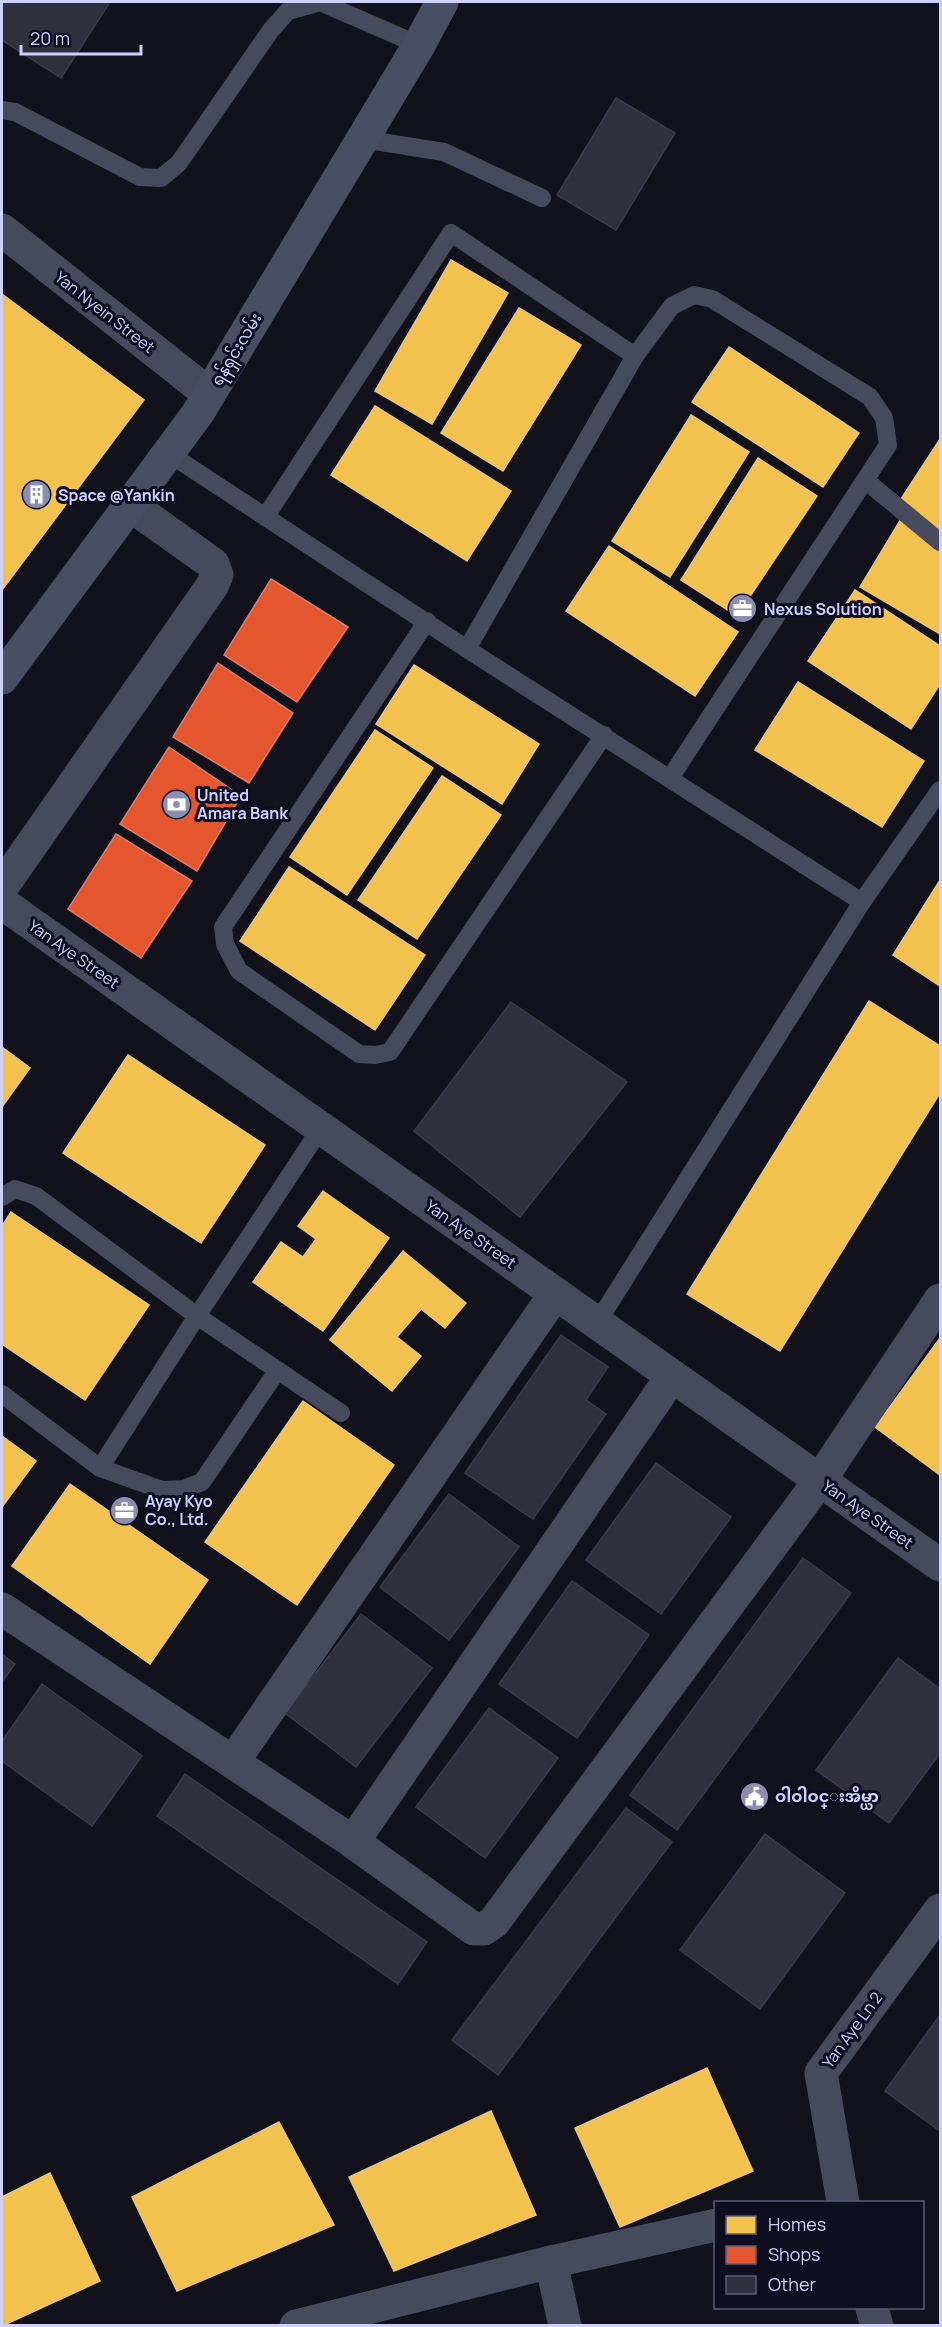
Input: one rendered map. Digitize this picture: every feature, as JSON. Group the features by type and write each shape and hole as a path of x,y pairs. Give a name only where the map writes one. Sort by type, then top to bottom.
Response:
{"main road":[{"name":"ရန်ရှင်းလမ်း","path":"2,678 209,394 419,45 442,2"}],"street":[{"name":"Yan Nyein Street","path":"2,230 209,394"},
{"path":"2,886 212,586 217,575 213,564 130,505"},
{"name":"Yan Aye Street","path":"2,903 940,1565"},
{"path":"232,1762 555,1294"},
{"path":"2,1609 353,1842 474,1929 484,1929 494,1922 820,1480 940,1300"},
{"path":"353,1842 672,1376"},
{"name":"Yan Aye Ln 2","path":"834,2201 821,2073 940,1910"},
{"path":"296,2325 551,2262 714,2225"},
{"path":"551,2262 565,2325"},
{"path":"873,2309 877,2325"}],"lane":[{"path":"2,110 15,112 140,177 161,178 179,163 272,30 288,11 320,2 419,45"},
{"path":"363,139 444,152 542,198"},
{"path":"266,516 451,233 635,356"},
{"path":"467,649 635,356 672,306 694,295 712,299 870,397 884,418 888,445 670,777"},
{"path":"168,453 467,649 862,902"},
{"path":"865,480 940,542"},
{"path":"427,621 223,927 225,944 239,971 359,1054 375,1055 390,1052 604,735"},
{"path":"597,1323 862,902 940,790"},
{"path":"100,1468 321,1128"},
{"path":"2,1197 15,1189 36,1196 197,1316 341,1413"},
{"path":"2,1394 100,1468 162,1490 184,1489 202,1482 277,1371"}],"building: Homes":[{"path":"451,260 508,293 432,424 375,391"},
{"name":"Space @Yankin","path":"2,294 144,400 2,590"},
{"path":"519,308 581,345 503,471 441,433"},
{"path":"729,347 859,433 823,487 692,402"},
{"path":"375,406 511,491 467,561 331,475"},
{"path":"691,415 749,452 670,577 612,541"},
{"path":"940,439 940,530 899,502"},
{"path":"758,458 817,496 737,616 681,580"},
{"path":"901,519 940,543 940,634 860,587"},
{"path":"609,546 738,632 695,696 566,611"},
{"path":"855,590 940,646 940,684 911,729 808,661"},
{"path":"414,665 539,744 502,804 376,724"},
{"path":"798,682 924,761 882,827 755,750"},
{"path":"375,730 433,768 347,895 290,857"},
{"path":"442,776 501,815 417,939 358,900"},
{"path":"289,867 425,955 375,1030 240,941"},
{"path":"940,880 940,986 893,955"},
{"path":"869,1001 940,1046 940,1093 780,1351 687,1294"},
{"path":"2,1047 30,1068 2,1107"},
{"path":"128,1055 265,1145 201,1243 63,1153"},
{"path":"323,1191 389,1238 323,1331 253,1282 281,1242 303,1257 316,1239 298,1226"},
{"path":"11,1212 149,1305 85,1400 2,1344 2,1226"},
{"path":"403,1251 466,1303 445,1328 421,1309 397,1337 421,1356 392,1391 330,1340"},
{"path":"940,1338 940,1475 875,1427"},
{"path":"303,1401 394,1465 297,1605 205,1542"},
{"path":"2,1436 36,1461 2,1507"},
{"path":"70,1484 208,1580 150,1664 12,1566"},
{"path":"707,2068 753,2171 620,2227 575,2128"},
{"path":"491,2111 536,2215 394,2271 349,2177"},
{"path":"279,2122 334,2225 177,2291 132,2197"},
{"path":"50,2173 100,2281 2,2326 2,2197"}],"building: Shops":[{"path":"271,579 348,627 297,702 224,655"},
{"path":"218,663 293,713 249,783 173,737"},
{"path":"169,747 241,796 197,871 120,824"},
{"path":"116,834 192,881 141,958 68,909"}],"building: Other":[{"path":"2,2 110,2 61,78 2,40"},
{"path":"616,98 675,133 616,230 557,195"},
{"path":"511,1002 627,1082 520,1217 414,1131"},
{"path":"561,1335 608,1367 586,1400 606,1414 533,1519 465,1473"},
{"path":"656,1463 731,1517 661,1614 586,1560"},
{"path":"449,1494 519,1547 449,1640 380,1587"},
{"path":"803,1558 851,1593 677,1830 630,1795"},
{"path":"572,1581 649,1635 577,1738 499,1684"},
{"path":"361,1614 432,1668 356,1767 285,1713"},
{"path":"2,1654 15,1664 2,1682"},
{"path":"898,1658 940,1689 940,1753 889,1823 816,1770"},
{"path":"42,1684 142,1756 92,1826 2,1761 2,1741"},
{"path":"489,1708 558,1758 485,1858 416,1807"},
{"path":"185,1774 427,1942 398,1984 157,1816"},
{"path":"626,1808 672,1842 498,2075 452,2040"},
{"path":"765,1834 845,1893 760,2009 680,1950"},
{"path":"940,2015 940,2131 885,2091"}],"place":[{"name":"Space @Yankin","path":"37,495"},
{"name":"Nexus Solution","path":"743,609"},
{"name":"United Amara Bank","path":"176,804"},
{"name":"Ayay Kyo Co., Ltd.","path":"124,1510"},
{"name":"ဝါဝါဝင္းအိမ္ယာ","path":"754,1796"}]}
